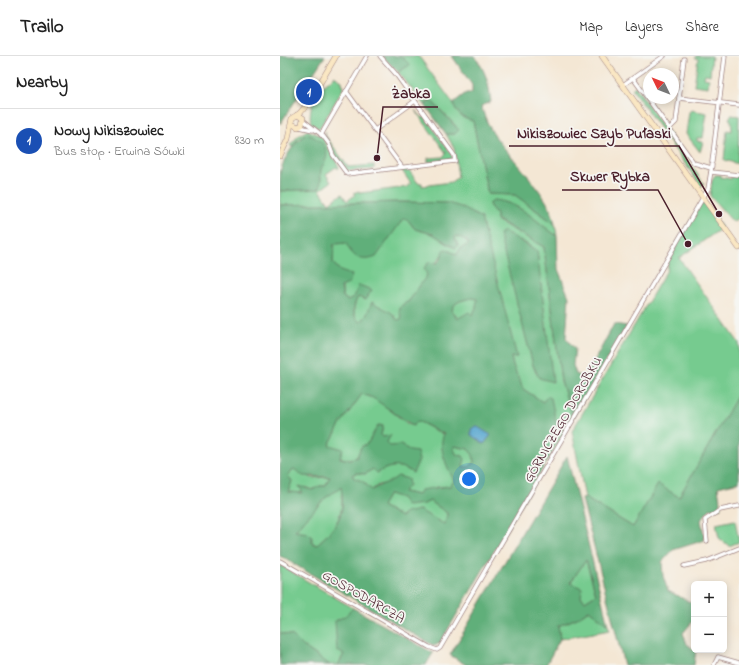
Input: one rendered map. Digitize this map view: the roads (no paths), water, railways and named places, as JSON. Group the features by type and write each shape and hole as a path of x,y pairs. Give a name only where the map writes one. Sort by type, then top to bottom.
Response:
{"street":[{"path":"280,156 288,139 292,118 297,115 307,104 336,56"},
{"path":"322,135 367,56"},
{"path":"297,115 322,135 329,144 333,155 347,174 455,160 454,155 395,73 380,56"},
{"path":"602,56 739,248"},
{"path":"623,85 664,56"},
{"name":"GÓRNICZEGO DOROBKU","path":"437,650 443,645 709,188 724,56"},
{"path":"684,59 679,98 739,105"},
{"path":"633,78 694,163 739,175"},
{"path":"346,91 402,167"},
{"path":"375,130 415,101"},
{"path":"288,139 299,127 307,104"},
{"path":"670,129 676,124 678,104"},
{"path":"292,124 314,130"},
{"path":"707,541 705,520 720,510 739,506"},
{"path":"684,566 707,561 739,548"},
{"name":"GOSPODARCZA","path":"280,561 429,647 437,650"},
{"path":"714,665 718,657 739,663"}],"water":[{"path":"476,426 491,435 484,444 471,435 471,429"}],"place":[{"name":"Nowy Nikiszowiec","path":"309,92"},
{"name":"Żabka","path":"377,158"},
{"name":"Nikiszowiec Szyb Pułaski","path":"719,214"},
{"name":"Skwer Rybka","path":"688,244"}]}
